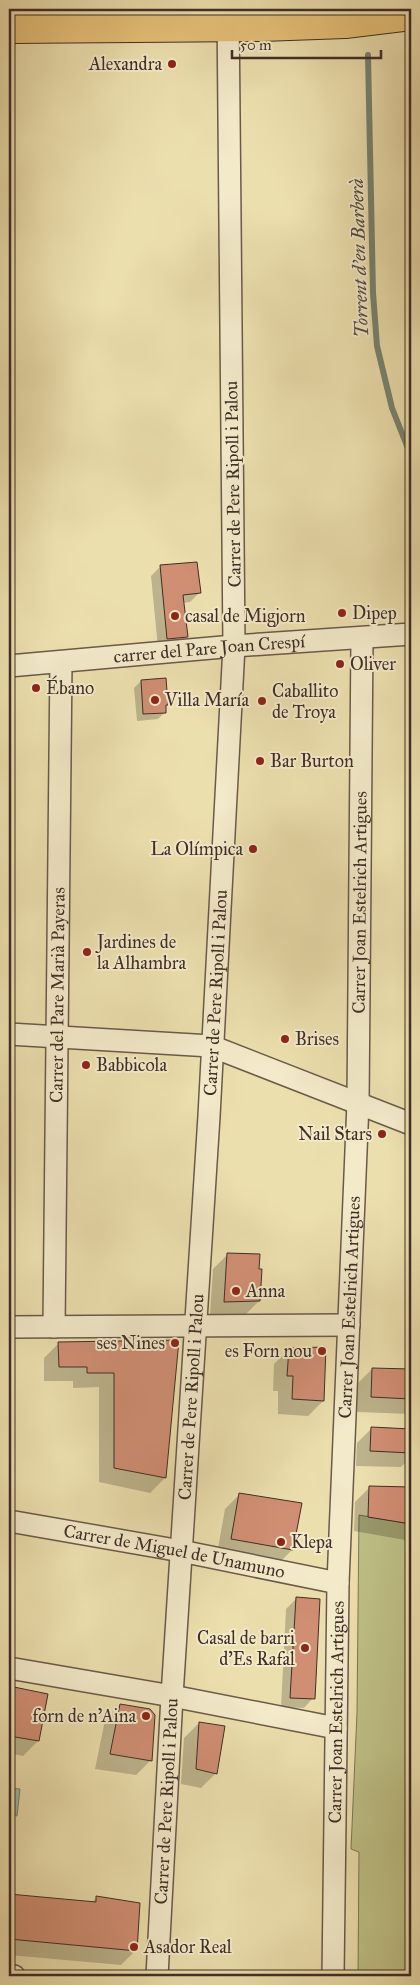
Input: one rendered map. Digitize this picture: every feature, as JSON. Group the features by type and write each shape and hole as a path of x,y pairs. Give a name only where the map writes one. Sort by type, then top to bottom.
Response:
{"main road":[{"path":"9,29 228,18 345,24 411,16"}],"street":[{"name":"Carrer de Pere Ripoll i Palou","path":"157,1976 234,646 228,18"},
{"name":"carrer del Pare Joan Crespí","path":"9,666 234,646 411,634"},
{"name":"Carrer Joan Estelrich Artigues","path":"332,1976 338,1583 358,1103 362,638"},
{"name":"Carrer del Pare Marià Payeras","path":"54,1327 61,662"},
{"path":"9,1034 211,1046 411,1124"},
{"path":"9,1327 349,1325"},
{"name":"Carrer de Miguel de Unamuno","path":"9,1521 182,1551 338,1583"},
{"path":"9,1668 172,1696 336,1728"},
{"path":"9,1976 14,1976"}],"shaded area":[{"path":"359,1515 411,1524 411,1976 358,1976 359,1852 351,1849 357,1713"},
{"path":"9,1788 20,1789 17,1816 9,1815"}],"building":[{"name":"casal de Migjorn","path":"197,562 201,593 183,595 188,637 167,639 160,565"},
{"name":"Villa María","path":"166,678 168,705 166,705 166,713 143,714 141,680"},
{"path":"227,1253 260,1254 259,1269 262,1269 260,1301 224,1302"},
{"path":"179,1340 166,1478 114,1468 114,1373 87,1373 87,1367 59,1367 58,1342"},
{"path":"326,1347 324,1401 292,1399 293,1376 287,1376 289,1348"},
{"path":"372,1368 411,1369 411,1399 371,1397"},
{"path":"371,1427 411,1429 411,1453 370,1451"},
{"path":"369,1486 411,1487 411,1524 368,1517"},
{"path":"239,1493 302,1503 293,1550 231,1539"},
{"name":"Casal de barri d'Es Rafal","path":"296,1597 320,1599 315,1699 290,1698"},
{"path":"9,1686 48,1694 39,1741 9,1736"},
{"path":"120,1704 150,1709 155,1715 152,1761 110,1754"},
{"path":"199,1722 225,1726 217,1774 196,1769"},
{"path":"9,1894 96,1902 96,1896 140,1903 137,1951 9,1939"}],"waterway":[{"name":"Torrent d'en Barberà","path":"368,55 373,293 377,346 392,408 411,456"}],"place":[{"name":"Alexandra","path":"172,64"},
{"name":"Dipep","path":"342,613"},
{"name":"casal de Migjorn","path":"175,616"},
{"name":"Oliver","path":"340,664"},
{"name":"Ébano","path":"36,688"},
{"name":"Villa María","path":"155,700"},
{"name":"Caballito de Troya","path":"262,701"},
{"name":"Bar Burton","path":"260,761"},
{"name":"La Olímpica","path":"253,849"},
{"name":"Jardines de la Alhambra","path":"87,952"},
{"name":"Brises","path":"285,1039"},
{"name":"Babbicola","path":"86,1065"},
{"name":"Nail Stars","path":"382,1134"},
{"name":"Anna","path":"236,1291"},
{"name":"ses Nines","path":"175,1343"},
{"name":"es Forn nou","path":"322,1351"},
{"name":"Klepa","path":"281,1542"},
{"name":"Casal de barri d'Es Rafal","path":"305,1648"},
{"name":"forn de n'Aina","path":"146,1716"},
{"name":"Asador Real","path":"134,1947"}]}
